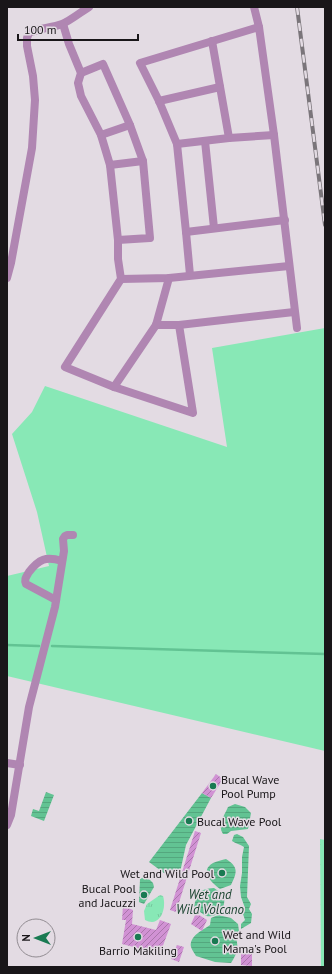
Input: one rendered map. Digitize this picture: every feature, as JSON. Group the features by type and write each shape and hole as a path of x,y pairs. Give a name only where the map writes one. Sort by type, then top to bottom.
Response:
{"street":[{"path":"7,278 32,148 35,100 34,76 27,46 27,38 29,33 35,30 63,24 88,7"},
{"path":"254,7 259,27 274,135 297,328"},
{"path":"63,24 69,44 81,73 78,83 81,96 100,135 110,165 121,279 65,367 114,387 193,413 179,325"},
{"path":"190,276 176,144 159,101 140,62 259,27"},
{"path":"212,41 229,138"},
{"path":"81,73 102,64 130,125 143,161 150,238 118,240"},
{"path":"159,101 220,87"},
{"path":"100,135 130,125"},
{"path":"176,144 274,135"},
{"path":"205,141 214,228"},
{"path":"110,165 143,161"},
{"path":"186,232 284,220"},
{"path":"121,279 169,278 289,266"},
{"path":"114,387 156,325 169,278"},
{"path":"156,325 179,325 294,312"},
{"path":"7,825 11,815 30,707 56,600 64,551 64,539 67,535 73,535"},
{"path":"56,600 26,584 25,577 39,561 52,558 62,561"},
{"path":"7,763 20,765"}],"green space":[{"path":"325,328 325,751 7,676 7,576 49,566 37,512 12,434 32,412 45,386 227,447 212,348"},
{"path":"320,839 325,840 325,967 321,967"},
{"path":"160,895 163,896 164,900 164,908 161,916 156,921 152,922 145,920 144,911 147,904"}],"water":[{"path":"46,792 54,795 44,821 31,816 33,809 39,811"},
{"name":"Bucal Wave Pool","path":"202,793 211,798 186,845 179,877 164,873 149,862"},
{"path":"235,804 245,807 251,813 248,829 231,831 227,834 223,834 221,831 221,824 223,817 228,807"},
{"path":"237,834 243,837 249,846 247,897 251,904 249,909 252,914 251,923 241,929 241,924 245,920 243,914 245,908 241,897 240,886 244,847 232,841 234,835"},
{"name":"Wet and Wild Pool","path":"226,859 236,870 235,877 231,885 220,889 208,877 207,870 213,863"},
{"name":"Bucal Pool and Jacuzzi","path":"146,876 153,883 154,887 144,904 139,902 140,879"},
{"name":"Wet and Wild Volcano","path":"214,888 223,895 224,898 222,912 213,916 206,916 194,907 195,902 198,895 202,891 205,889"},
{"name":"Wet and Wild Mama's Pool","path":"218,915 231,918 238,924 239,931 235,934 237,949 231,963 215,962 196,956 191,947 194,937 210,925 211,918"}],"building":[{"name":"Bucal Wave Pool Pump","path":"216,774 223,779 211,798 202,793"},
{"path":"195,831 201,833 176,912 170,910"},
{"path":"123,906 133,910 132,924 156,930 160,920 171,924 161,951 150,947 149,951 122,944 126,920 122,920"},
{"path":"196,913 207,920 202,931 191,924"},
{"path":"177,945 184,947 179,962 171,959"},
{"path":"241,951 252,951 252,966 241,965"}],"waterway":[{"path":"7,645 39,646"},
{"path":"52,646 325,654"}],"railway":[{"path":"297,7 325,225"}],"place":[{"name":"Bucal Wave Pool Pump","path":"213,786"},
{"name":"Bucal Wave Pool","path":"189,821"},
{"name":"Wet and Wild Pool","path":"222,873"},
{"name":"Bucal Pool and Jacuzzi","path":"144,895"},
{"name":"Barrio Makiling","path":"138,937"},
{"name":"Wet and Wild Mama's Pool","path":"215,941"}]}
